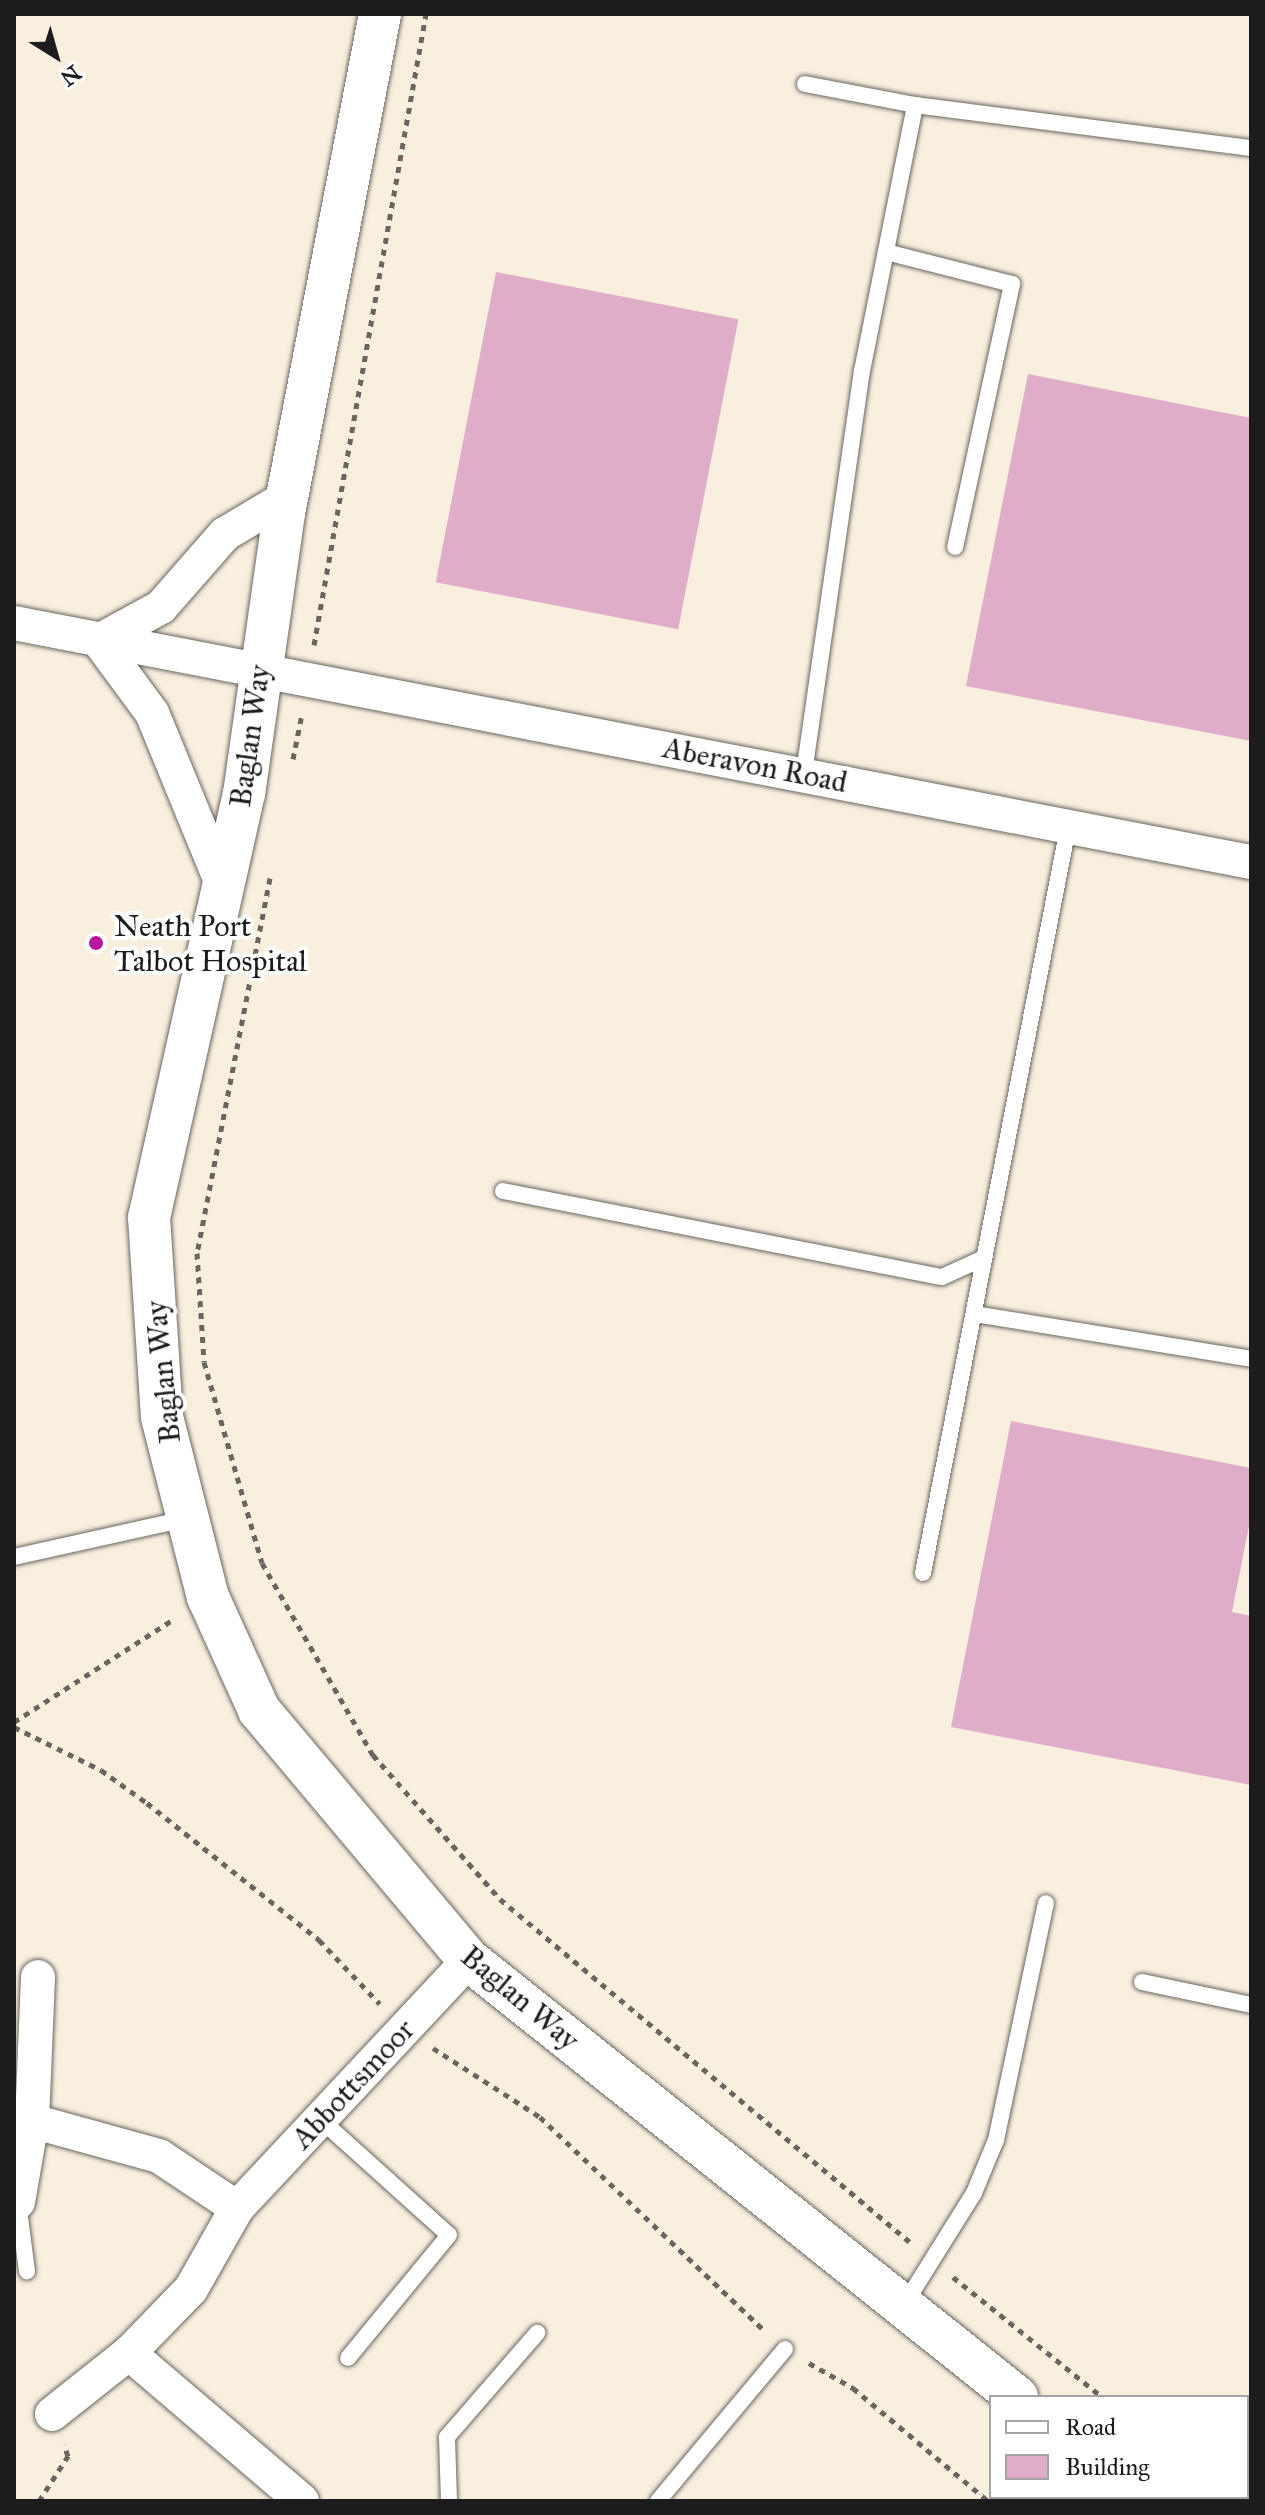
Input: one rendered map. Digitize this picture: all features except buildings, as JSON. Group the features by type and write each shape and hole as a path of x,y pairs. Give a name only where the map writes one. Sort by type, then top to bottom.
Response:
{"street":[{"name":"Baglan Way","path":"380,14 287,497 258,674 244,793 149,1217 162,1417 208,1597 259,1710 469,1960 1015,2395"},
{"path":"223,886 152,713 99,641 161,607 225,534 287,497"},
{"name":"Aberavon Road","path":"14,623 258,674 804,773 1251,862"},
{"name":"Abbottsmoor","path":"52,2414 129,2353 191,2289 237,2208 469,1960"},
{"path":"16,2206 32,2121 38,1977"},
{"path":"32,2121 159,2156 237,2208"},
{"path":"129,2353 288,2497"}],"lane":[{"path":"805,84 915,105 1251,148"},
{"path":"804,773 862,371 915,105"},
{"path":"886,252 1012,284 955,547"},
{"path":"923,1573 1068,828"},
{"path":"503,1191 942,1277 984,1258"},
{"path":"974,1314 1251,1359"},
{"path":"14,1557 188,1518"},
{"path":"904,2305 974,2193 996,2140 1046,1903"},
{"path":"1142,1982 1251,2005"},
{"path":"320,2119 449,2235 348,2358"},
{"path":"16,2206 27,2271"},
{"path":"449,2501 447,2437 537,2333"},
{"path":"658,2501 785,2349"}],"path":[{"path":"290,774 426,14"},
{"path":"272,867 197,1253 204,1362 262,1563 373,1755 500,1899 933,2261 1100,2395"},
{"path":"208,1597 14,1724 101,1770 319,1940 404,2029 540,2117 785,2349 853,2388 988,2501"},
{"path":"39,2501 68,2456 52,2414"}],"place":[{"name":"Neath Port Talbot Hospital","path":"96,943"}]}
